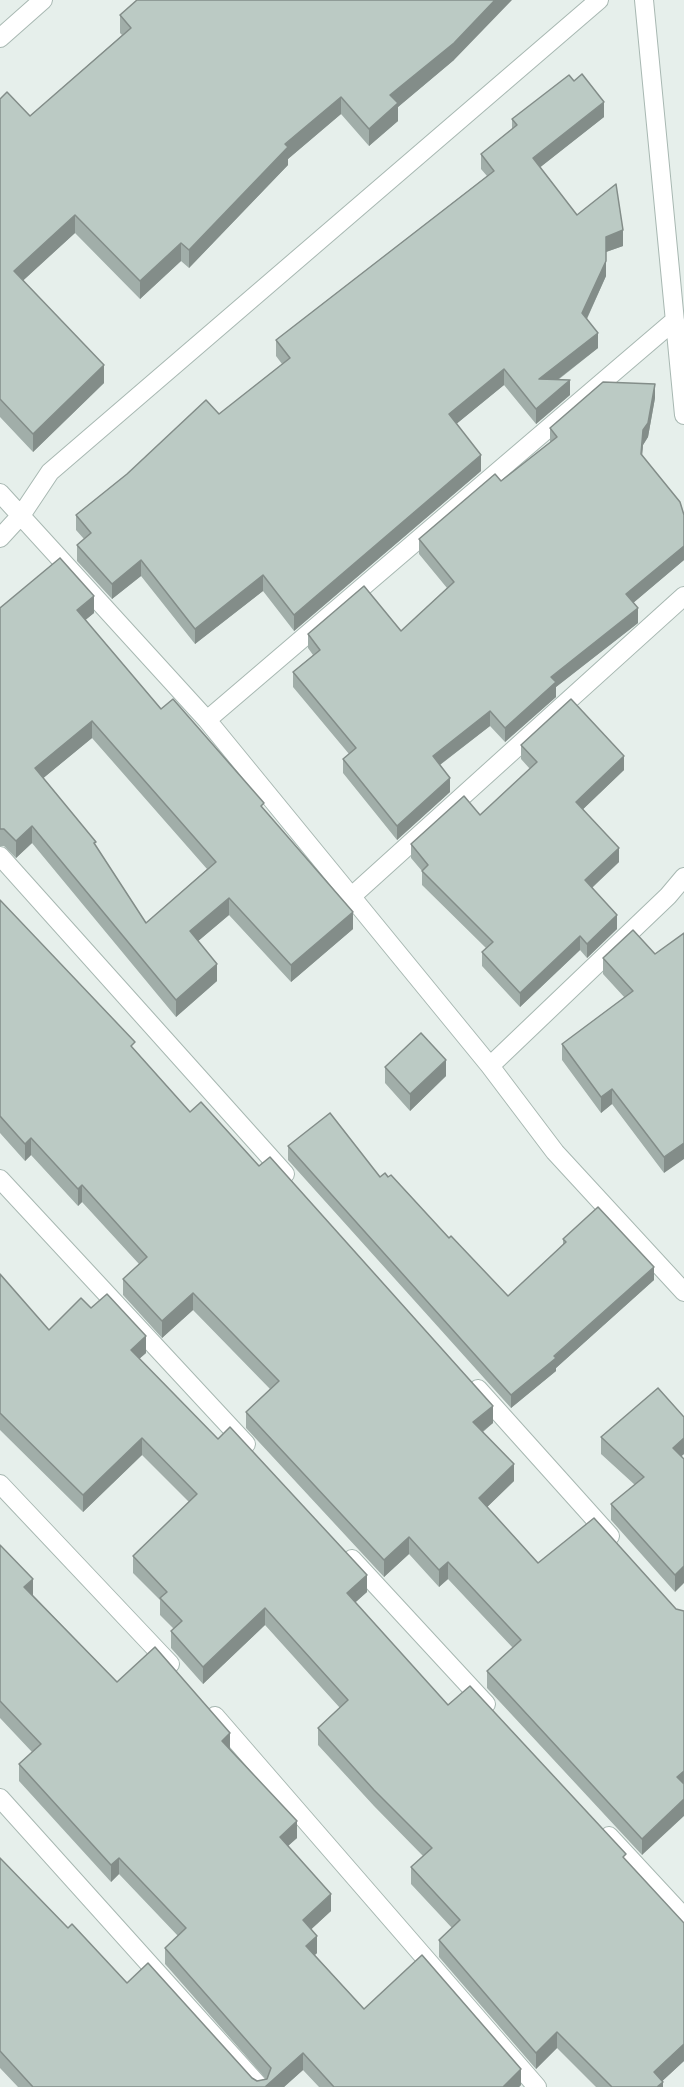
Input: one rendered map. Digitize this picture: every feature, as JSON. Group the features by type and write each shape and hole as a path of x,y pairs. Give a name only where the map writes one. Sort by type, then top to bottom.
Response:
{"street":[{"path":"0,538 22,514 50,472 599,0"},
{"path":"644,0 684,415"},
{"path":"0,38 30,4"},
{"path":"207,720 675,320"},
{"path":"0,493 22,514 207,720 490,1066 555,1152 684,1292"},
{"path":"352,896 684,596"},
{"path":"0,856 294,1184"},
{"path":"490,1066 668,896 684,877"},
{"path":"0,1179 255,1454"},
{"path":"469,1379 620,1547"},
{"path":"0,1484 179,1674"},
{"path":"336,1541 498,1716"},
{"path":"202,1701 537,2087"},
{"path":"0,1798 260,2087"},
{"path":"595,1821 684,1917"}],"building":[{"path":"137,0 495,0 454,43 390,95 398,103 369,129 341,97 285,144 288,147 189,250 181,243 140,281 75,215 14,271 104,365 33,434 0,399 0,99 7,92 30,116 131,28 120,15"},
{"path":"582,74 604,102 533,158 577,215 616,184 623,230 606,237 606,261 582,313 598,333 539,379 570,380 536,409 504,369 449,414 481,455 294,615 263,575 195,629 141,560 112,584 77,545 91,533 76,515 127,474 206,400 219,414 290,358 276,340 494,171 481,154 517,125 512,119 569,75 574,81"},
{"path":"603,382 655,384 648,423 643,430 641,454 680,502 684,515 684,546 626,594 638,608 551,677 556,682 505,728 490,711 433,756 450,778 397,826 343,759 356,748 293,672 320,650 308,634 364,586 401,631 454,582 419,539 495,474 501,481 557,437 550,428"},
{"path":"60,558 94,596 77,610 161,709 173,699 264,803 261,806 353,912 291,965 229,898 190,931 217,964 176,1000 32,826 16,841 4,829 0,829 0,608","holes":["92,721 216,862 146,923 94,843 96,842 35,768"]},
{"path":"571,699 624,756 576,802 619,848 585,880 617,915 587,944 580,936 520,993 482,952 493,942 422,871 428,865 411,844 464,796 480,815 537,762 521,745"},
{"path":"0,900 135,1042 131,1046 190,1112 201,1102 259,1166 270,1157 493,1406 473,1422 514,1464 479,1498 538,1563 594,1518 676,1609 684,1611 684,1771 677,1777 684,1784 684,1799 642,1839 487,1671 521,1640 448,1562 439,1570 409,1537 384,1560 246,1412 279,1381 193,1293 162,1321 123,1279 147,1257 82,1185 78,1189 31,1138 25,1144 0,1116"},
{"path":"633,930 655,954 684,933 684,1143 664,1157 612,1089 601,1097 562,1044 633,991 603,958"},
{"path":"421,1033 446,1060 410,1094 385,1067"},
{"path":"330,1113 380,1177 385,1173 388,1177 391,1175 449,1238 451,1236 508,1296 566,1242 563,1239 598,1207 654,1267 554,1356 556,1358 511,1395 288,1146"},
{"path":"0,1274 49,1330 81,1298 91,1308 107,1294 146,1336 131,1350 218,1439 230,1427 367,1575 347,1593 448,1705 470,1686 626,1854 623,1857 684,1923 684,2044 654,2072 663,2082 657,2087 612,2087 557,2032 536,2053 439,1940 460,1920 411,1867 432,1848 374,1790 318,1728 348,1700 265,1608 203,1667 171,1631 182,1621 160,1598 167,1592 133,1556 197,1494 142,1438 83,1495 0,1413"},
{"path":"658,1388 684,1417 684,1438 673,1448 684,1459 684,1566 675,1575 611,1504 644,1477 601,1437"},
{"path":"0,1545 33,1579 24,1587 117,1682 155,1647 230,1733 222,1741 297,1821 280,1837 331,1894 303,1920 317,1936 306,1946 364,2009 422,1955 521,2069 503,2087 334,2087 303,2053 265,2087 33,2087 0,2051 0,1858 68,1928 72,1924 127,1983 148,1963 252,2078 257,2081 267,2079 271,2068 165,1948 186,1928 119,1858 111,1865 19,1764 41,1744 0,1701"}]}
